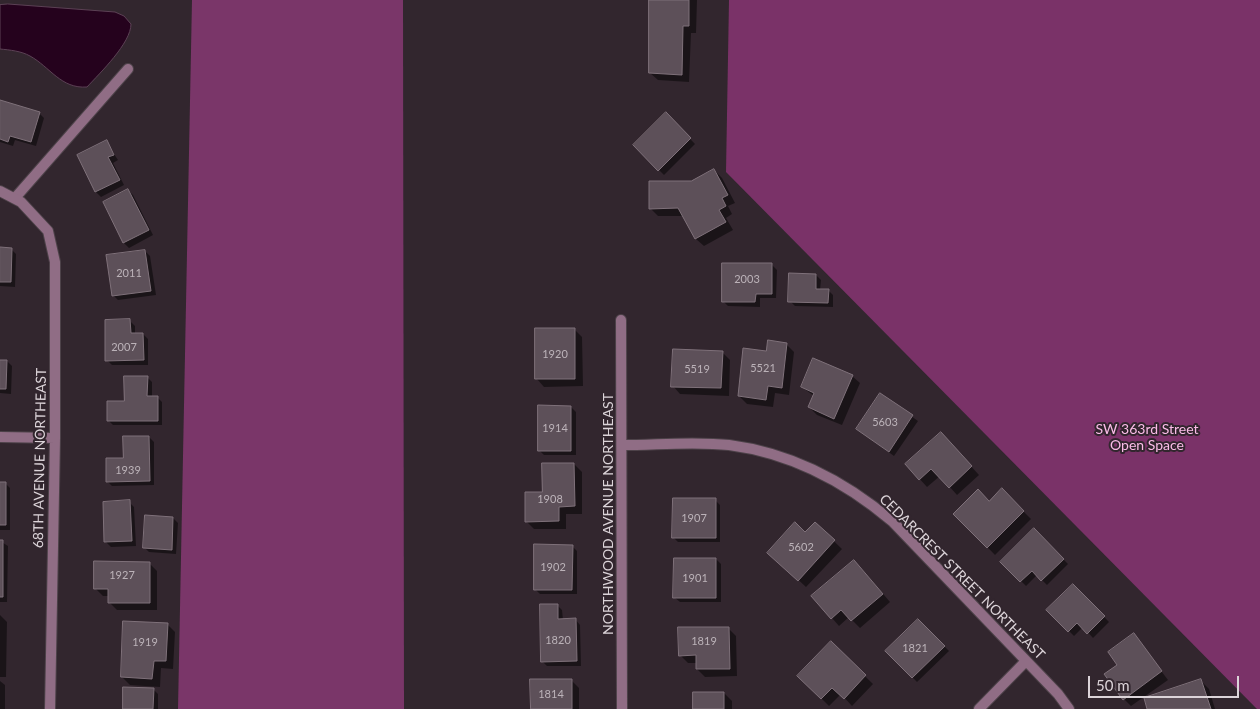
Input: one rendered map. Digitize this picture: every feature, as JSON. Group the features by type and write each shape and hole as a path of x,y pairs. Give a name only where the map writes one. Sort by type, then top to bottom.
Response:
{"street":[{"path":"15,198 128,70"},
{"name":"68TH AVENUE NORTHEAST","path":"0,191 15,198 48,231 55,262 55,438 50,709"},
{"name":"NORTHWOOD AVENUE NORTHEAST","path":"621,320 622,709"},
{"path":"0,437 55,438"},
{"name":"CEDARCREST STREET NORTHEAST","path":"622,445 728,445 784,457 840,482 893,522 1058,694 1069,709"},
{"path":"979,709 1026,661"}],"shaded area":[{"path":"192,0 403,0 404,709 178,709"},
{"path":"0,5 115,12 124,16 131,24 130,32 121,49 87,87 78,87 63,81 27,54 0,49"}],"green space":[{"name":"SW 363rd Street Open Space","path":"729,0 1260,0 1260,709 1257,709 726,172"}],"building":[{"path":"649,0 689,0 689,26 683,26 682,75 649,73"},
{"path":"0,100 40,112 31,142 10,136 8,142 0,139"},
{"path":"666,112 691,138 658,171 633,145"},
{"path":"107,140 114,155 108,157 120,180 95,192 77,155"},
{"path":"714,169 728,195 722,198 726,206 719,210 726,222 695,239 678,208 649,209 649,181 691,181"},
{"path":"128,189 149,230 123,243 103,202"},
{"path":"0,247 12,248 11,282 0,282"},
{"path":"145,250 151,291 112,296 106,255"},
{"path":"722,263 772,263 772,294 756,294 755,302 722,302"},
{"path":"789,273 816,274 816,289 829,289 828,303 788,302"},
{"path":"130,319 131,333 143,333 144,360 105,361 105,320"},
{"path":"535,328 575,328 575,379 535,379"},
{"path":"768,340 787,343 782,388 768,386 766,400 738,396 743,348 766,351"},
{"path":"673,349 723,351 721,388 671,387"},
{"path":"813,358 853,375 834,419 808,407 814,393 801,387"},
{"path":"0,360 7,360 6,389 0,389"},
{"path":"124,376 148,376 147,396 158,396 158,421 107,421 107,401 124,401"},
{"path":"880,393 913,415 889,452 856,429"},
{"path":"538,405 571,406 571,451 538,451"},
{"path":"941,432 972,466 949,488 931,469 919,480 905,464"},
{"path":"123,436 149,436 150,481 106,482 106,458 123,458"},
{"path":"542,463 574,463 575,506 559,507 559,521 525,522 525,492 542,492"},
{"path":"0,482 6,482 6,525 0,525"},
{"path":"1002,488 1024,511 987,548 953,514 978,489 989,501"},
{"path":"673,498 716,498 716,538 672,538"},
{"path":"130,500 132,541 104,542 103,502"},
{"path":"145,515 173,517 172,550 143,548"},
{"path":"795,522 805,532 815,522 835,540 798,581 767,553"},
{"path":"1034,528 1064,559 1041,581 1032,571 1020,582 1000,562"},
{"path":"0,540 3,540 3,597 0,597"},
{"path":"534,544 573,545 572,590 534,590"},
{"path":"674,558 716,558 716,598 673,598"},
{"path":"854,560 883,594 851,621 841,610 831,619 811,596"},
{"path":"94,561 150,562 150,603 108,603 108,589 94,589"},
{"path":"1073,584 1105,616 1087,634 1077,623 1068,632 1046,610"},
{"path":"540,604 558,604 558,619 576,618 577,661 541,662"},
{"path":"918,619 945,646 912,678 885,651"},
{"path":"123,621 168,623 166,661 154,661 152,679 121,677"},
{"path":"678,627 729,627 730,669 696,669 696,655 679,656"},
{"path":"1134,633 1162,671 1123,700 1104,674 1117,665 1108,652"},
{"path":"831,641 866,675 844,699 832,688 821,699 797,676"},
{"path":"530,679 572,679 572,709 531,709"},
{"path":"1201,679 1211,709 1147,709 1144,698"},
{"path":"123,687 154,688 153,709 123,709"},
{"path":"693,692 724,692 724,709 693,709"}]}
